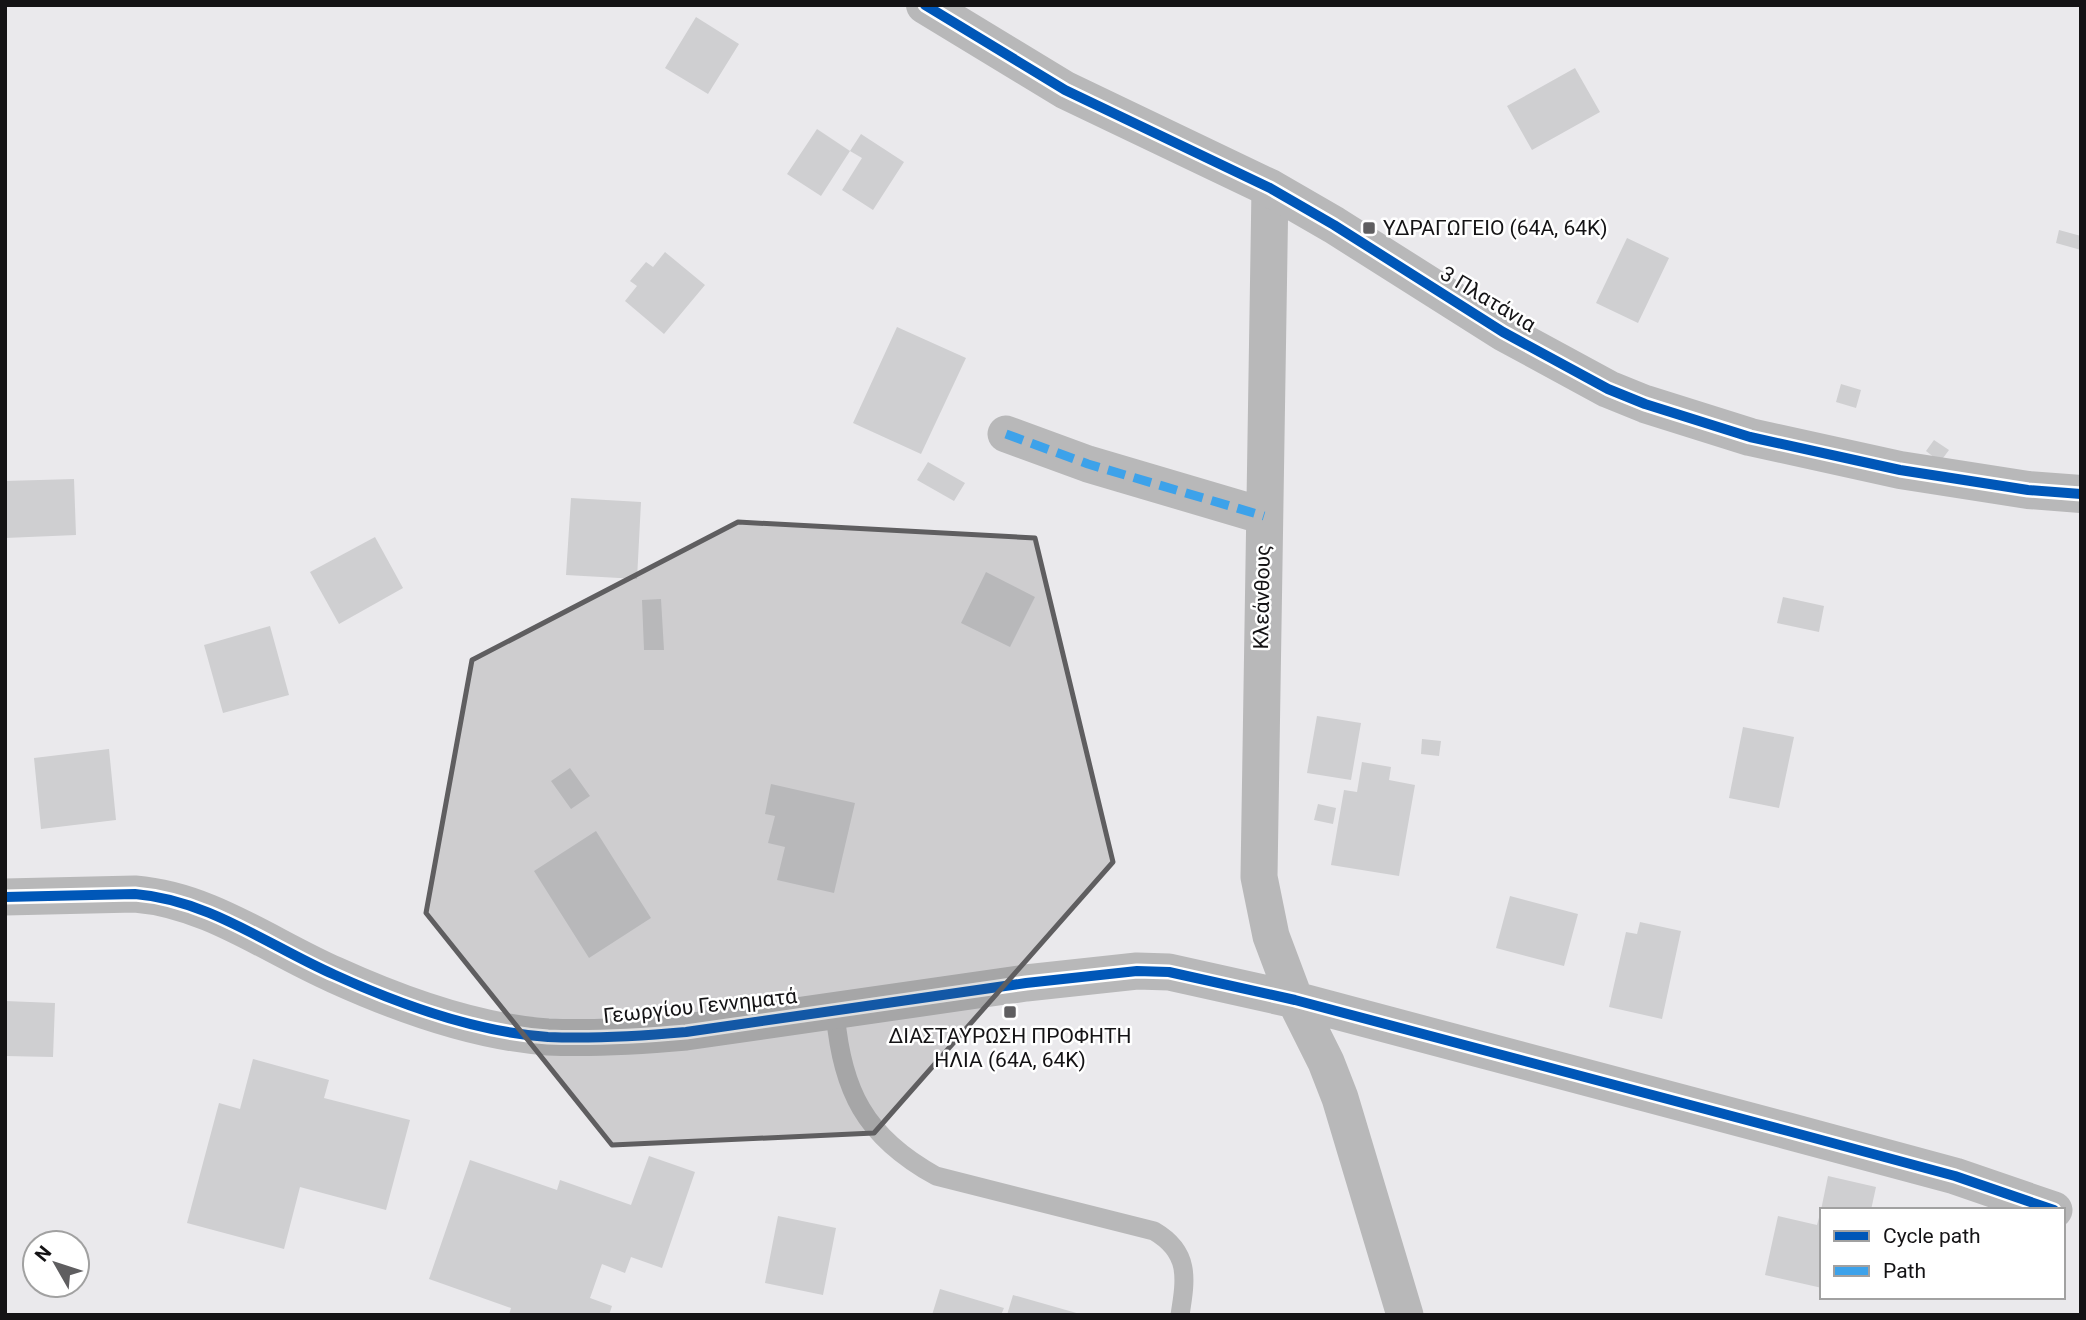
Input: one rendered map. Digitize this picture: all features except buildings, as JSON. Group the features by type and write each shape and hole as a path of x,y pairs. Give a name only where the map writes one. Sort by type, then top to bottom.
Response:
{"street":[{"name":"3 Πλατάνια","path":"925,5 1065,90 1270,188 1334,225 1503,332 1608,389 1645,404 1750,437 1900,470 2028,490 2081,494"},
{"name":"Κλεάνθους","path":"1270,188 1259,877 1271,936 1295,1000 1326,1062 1340,1098 1405,1315"},
{"path":"1006,434 1088,464 1264,516"},
{"name":"Γεωργίου Γεννηματά","path":"5,898 135,894 180,902 207,910 367,989 439,1015 548,1037 638,1036 686,1032 1026,983 1137,971 1169,972 1295,1000 1955,1176 2048,1208"},
{"path":"2065,1214 2081,1223"}],"lane":[{"path":"835,1010 837,1040 844,1070 862,1111 888,1145 911,1163 936,1176 1154,1231 1165,1237 1182,1262 1185,1279 1180,1315"}],"highlighted area":[{"path":"738,522 1035,538 1113,862 874,1133 612,1145 426,913 472,660"}],"marked path":[{"path":"1006,434 1088,464 1264,516"}],"cycle path":[{"path":"925,5 1065,90 1270,188 1334,225 1503,332 1608,389 1645,404 1750,437 1900,470 2028,490 2081,494"},
{"path":"5,897 135,894 162,898 188,905 238,926 335,975 386,997 466,1023 548,1037 617,1037 686,1032 1026,983 1137,971 1169,972 1295,1000 1788,1131 1955,1176 2048,1208"}],"place":[{"name":"ΥΔΡΑΓΩΓΕΙΟ (64Α, 64Κ)","path":"1369,228"},
{"name":"ΔΙΑΣΤΑΥΡΩΣΗ ΠΡΟΦΗΤΗ ΗΛΙΑ (64Α, 64Κ)","path":"1010,1012"}]}
